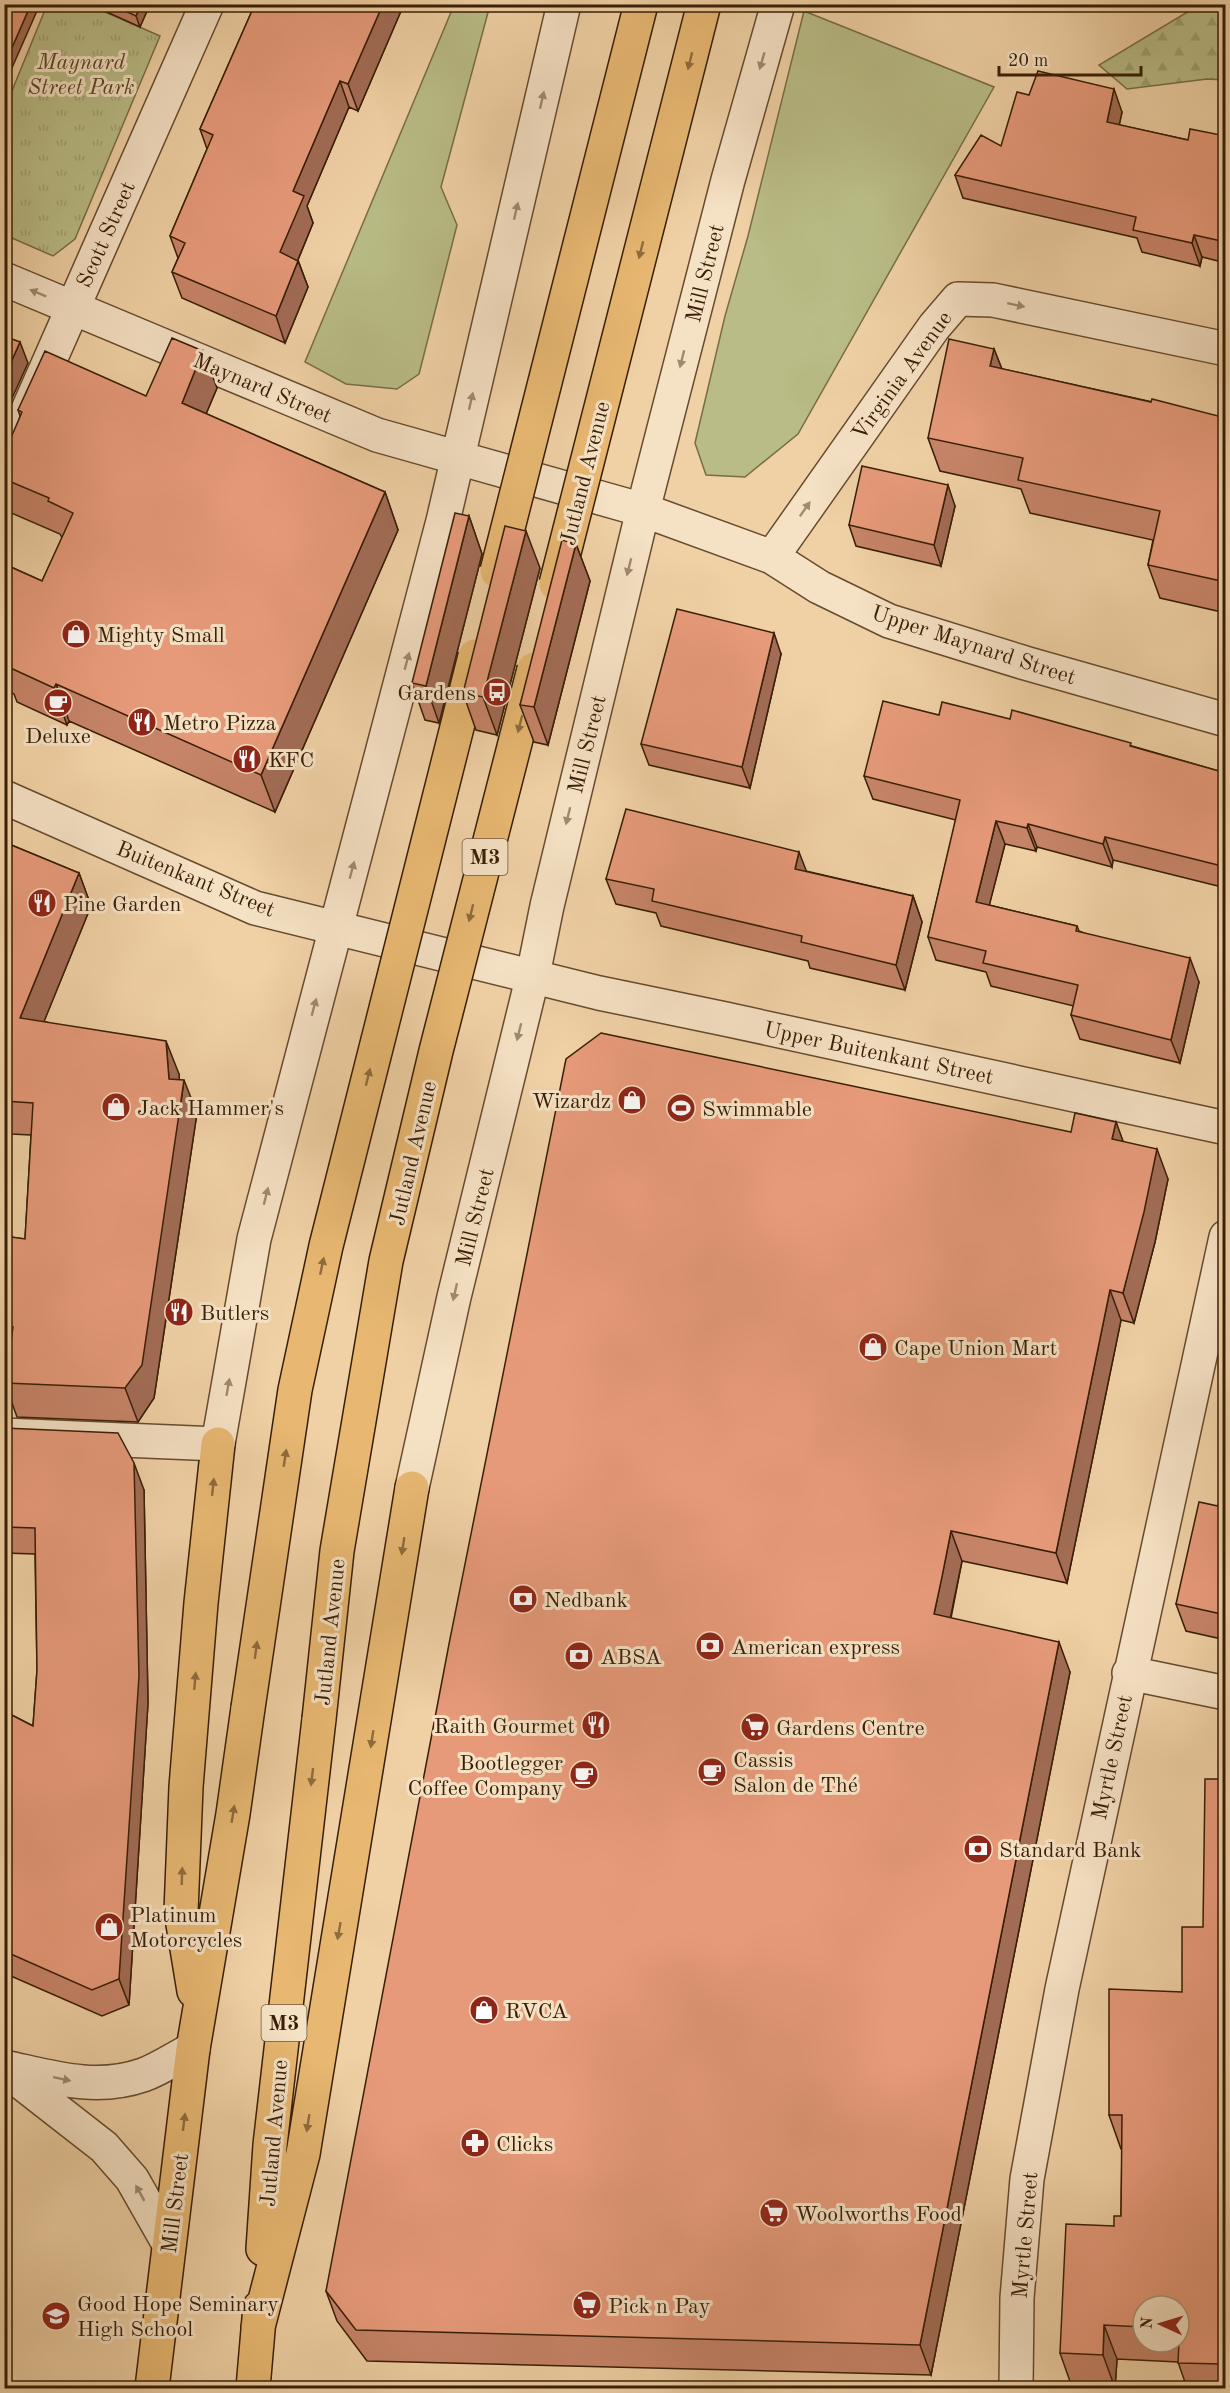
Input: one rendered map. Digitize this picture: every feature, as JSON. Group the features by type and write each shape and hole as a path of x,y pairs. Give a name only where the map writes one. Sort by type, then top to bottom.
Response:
{"main road":[{"path":"491,594 641,4"},
{"name":"Jutland Avenue","path":"549,609 704,4"},
{"name":"M3","path":"198,2017 233,1814 295,1390 326,1246 482,629"},
{"name":"Jutland Avenue","path":"258,2327 270,2145 337,1551 386,1261 439,1039 540,643"},
{"path":"198,2017 181,1912 187,1776 201,1603 218,1444"},
{"path":"258,2327 303,2154 412,1488"},
{"name":"Mill Street","path":"152,2388 198,2017"},
{"name":"M3","path":"254,2388 258,2327"}],"street":[{"name":"Scott Street","path":"4,464 207,4"},
{"path":"4,1436 218,1444 254,1239 458,458 564,4"},
{"name":"Mill Street","path":"412,1488 454,1297 533,975 546,906 643,510 728,180 778,4"},
{"name":"Maynard Street","path":"4,279 377,435 458,458"},
{"name":"Virginia Avenue","path":"772,557 934,327 958,299 993,300 1226,349"},
{"name":"Upper Maynard Street","path":"458,458 643,510 772,557 819,587 889,621 1025,663 1226,720"},
{"name":"Buitenkant Street","path":"4,797 255,908 533,975"},
{"name":"Upper Buitenkant Street","path":"533,975 599,993 757,1025 1226,1128"},
{"name":"Myrtle Street","path":"1016,2388 1017,2298 1027,2179 1062,1989 1129,1673 1226,1237"},
{"path":"1129,1673 1226,1693"},
{"path":"4,2068 77,2082 111,2083 144,2075 193,2049"},
{"path":"4,2068 104,2146 132,2179 169,2244"}],"green space":[{"name":"Maynard Street Park","path":"47,5 89,5 160,36 75,239 53,256 5,235 5,108"},
{"path":"454,5 490,5 441,187 457,225 419,374 397,389 346,384 305,362"},
{"path":"1199,5 1225,5 1225,80 1207,79 1127,89 1099,65"},
{"path":"804,11 994,87 798,434 745,477 706,475 695,443 725,316 748,236"}],"building":[{"path":"4,4 31,4 4,66"},
{"path":"110,4 141,4 136,16"},
{"path":"255,4 383,4 348,84 340,81 293,191 304,196 280,252 298,261 276,316 172,272 185,243 170,236 213,135 200,129"},
{"path":"1038,71 1114,89 1107,122 1188,140 1190,129 1226,136 1226,242 1194,235 1192,243 1133,230 1136,217 955,175 981,135 1001,146 1017,92 1029,95"},
{"path":"4,336 20,342 4,378"},
{"path":"172,338 203,351 182,403 385,492 261,775 56,684 54,688 4,665 6,659 4,659 4,564 42,581 73,513 48,501 49,498 4,479 4,454 22,412 18,410 45,351 146,396"},
{"path":"949,339 994,349 990,366 1151,402 1152,399 1226,418 1226,582 1148,565 1160,511 1018,480 1023,458 928,438"},
{"path":"862,466 948,485 934,545 849,525"},
{"path":"455,513 469,516 426,686 412,683"},
{"path":"505,526 526,531 483,697 463,693"},
{"path":"562,540 576,544 534,707 520,705"},
{"path":"677,609 774,633 742,767 641,744"},
{"path":"883,701 939,715 942,702 1010,719 1012,710 1131,743 1130,746 1226,773 1226,867 1105,837 1103,844 1028,824 1027,828 996,821 976,902 1077,926 1076,931 1190,958 1171,1040 1071,1015 1078,985 983,963 986,951 928,937 960,800 864,776"},
{"path":"626,809 799,852 795,869 913,896 896,965 801,942 802,936 652,901 654,889 606,879"},
{"path":"4,842 79,873 20,1018 166,1041 169,1079 184,1080 142,1365 125,1388 5,1383 13,1327 4,1326 4,1236 25,1239 33,1103 4,1101"},
{"name":"Gardens Centre","path":"601,1033 1071,1132 1075,1113 1116,1122 1112,1139 1157,1149 1144,1212 1123,1293 1110,1290 1056,1553 951,1531 934,1614 1059,1642 920,2345 356,2330 326,2291 449,1644 566,1059"},
{"path":"4,1428 118,1433 134,1463 139,1676 119,1979 92,1990 4,1951 4,1711 33,1726 37,1670 35,1528 4,1527"},
{"path":"1226,1474 1226,1615 1176,1604 1199,1502 1218,1506"},
{"path":"1205,1779 1226,1779 1226,2388 1221,2388 1222,2364 1178,2363 1178,2354 1191,2354 1191,2294 1131,2294 1131,2326 1104,2325 1103,2355 1060,2353 1066,2224 1114,2226 1114,2216 1121,2216 1122,2115 1109,2115 1109,1989 1182,1992 1182,1927 1203,1927"}],"place":[{"name":"Mighty Small","path":"76,634"},
{"name":"Gardens","path":"497,692"},
{"name":"Deluxe","path":"58,703"},
{"name":"Metro Pizza","path":"142,722"},
{"name":"KFC","path":"247,759"},
{"name":"Pine Garden","path":"42,903"},
{"name":"Wizardz","path":"632,1100"},
{"name":"Jack Hammer's","path":"116,1107"},
{"name":"Swimmable","path":"681,1108"},
{"name":"Butlers","path":"179,1312"},
{"name":"Cape Union Mart","path":"873,1347"},
{"name":"Nedbank","path":"523,1599"},
{"name":"American express","path":"710,1646"},
{"name":"ABSA","path":"579,1656"},
{"name":"Raith Gourmet","path":"596,1725"},
{"name":"Gardens Centre","path":"755,1727"},
{"name":"Cassis Salon de Thé","path":"712,1772"},
{"name":"Bootlegger Coffee Company","path":"584,1775"},
{"name":"Standard Bank","path":"978,1849"},
{"name":"Platinum Motorcycles","path":"109,1927"},
{"name":"RVCA","path":"484,2010"},
{"name":"Clicks","path":"475,2143"},
{"name":"Woolworths Food","path":"774,2213"},
{"name":"Pick n Pay","path":"587,2305"},
{"name":"Good Hope Seminary High School","path":"56,2316"}]}
